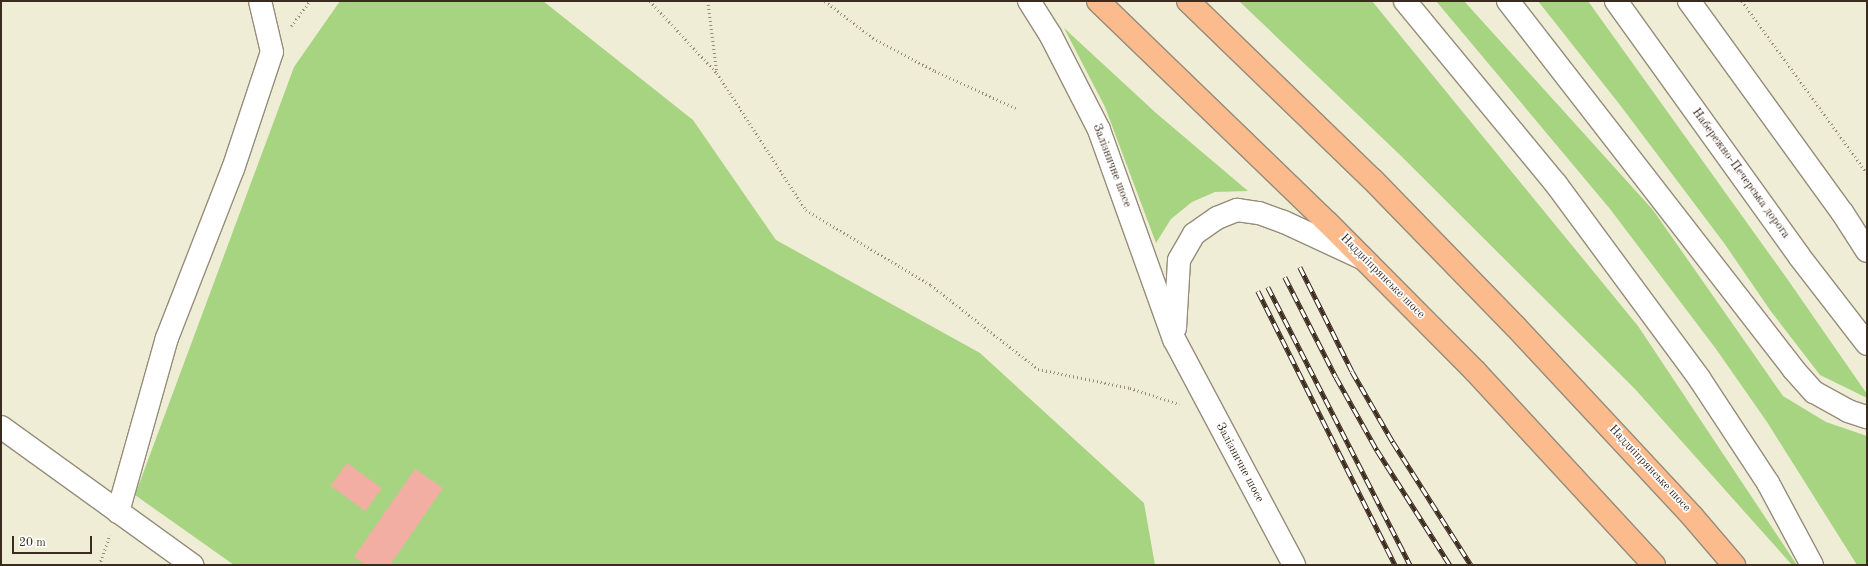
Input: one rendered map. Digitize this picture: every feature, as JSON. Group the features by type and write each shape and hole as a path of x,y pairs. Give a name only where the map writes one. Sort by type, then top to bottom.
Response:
{"main road":[{"name":"Наддніпрянське шосе","path":"1098,1 1364,259 1475,371 1654,565"},
{"name":"Наддніпрянське шосе","path":"1188,1 1372,179 1515,326 1692,516 1734,565"}],"street":[{"path":"118,512 166,338 233,169 272,52 260,1"},
{"name":"Залізничне шосе","path":"1029,1 1051,36 1099,130 1174,339 1294,565"},
{"path":"1405,1 1556,184 1699,378 1768,483 1812,565"},
{"path":"1508,1 1794,370 1814,392 1848,411 1867,417"},
{"name":"Набережно-Печерська дорога","path":"1616,1 1799,256 1867,344"},
{"path":"1689,1 1833,199 1867,251"},
{"path":"1174,339 1179,260 1194,234 1217,218 1237,210 1259,213 1284,222 1364,259"},
{"path":"1,427 192,565"}],"path":[{"path":"650,1 717,73 806,210 931,284 1038,369 1130,388 1182,405"},
{"path":"708,1 717,73"},
{"path":"825,1 873,38 935,70 1018,109"},
{"path":"1742,1 1867,174"},
{"path":"98,565 118,512"}],"green space":[{"path":"340,1 543,1 693,120 776,240 980,353 1144,503 1155,565 234,565 135,495 294,67"},
{"path":"1239,1 1372,1 1638,326 1797,565 1792,565 1635,389 1399,154"},
{"path":"1436,1 1464,1 1653,210 1783,396 1826,422 1867,436 1867,565 1857,565 1767,422 1716,349 1610,209"},
{"path":"1538,1 1588,1 1788,280 1867,394 1867,398 1820,375 1770,310 1724,243 1620,105"},
{"path":"1064,28 1156,113 1248,191 1215,192 1192,202 1171,219 1156,243 1105,107"}],"building":[{"path":"347,463 382,488 365,511 331,486"},
{"path":"415,469 443,488 390,565 366,565 354,557"}],"railway":[{"path":"1300,267 1352,371 1393,442 1471,565"},
{"path":"1285,277 1336,377 1377,450 1450,565"},
{"path":"1268,287 1410,565"},
{"path":"1258,291 1395,565"}]}
